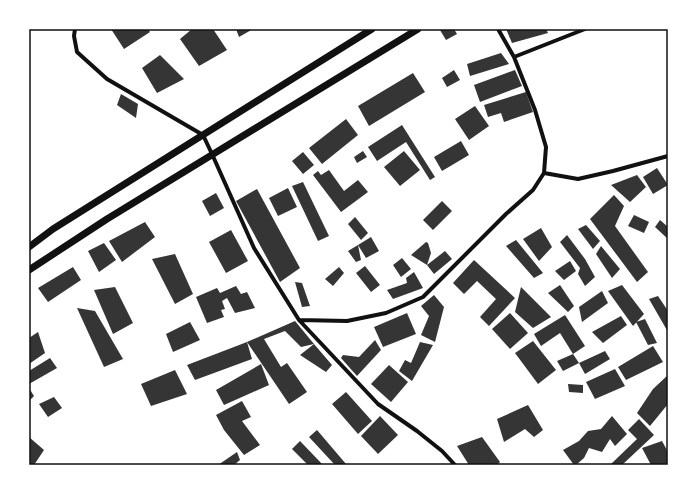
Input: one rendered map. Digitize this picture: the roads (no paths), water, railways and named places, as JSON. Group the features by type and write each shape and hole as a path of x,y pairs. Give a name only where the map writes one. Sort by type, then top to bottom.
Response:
{"street":[{"path":"75,29 74,36 77,52 107,79 202,135 254,248 299,320 378,404 417,431 455,465"},
{"path":"29,247 53,229 372,29"},
{"path":"29,270 107,219 418,29"},
{"path":"299,320 347,321 386,313 423,297 506,214 533,190 544,173 546,147 535,110 514,57 498,29"},
{"path":"514,57 585,29"},
{"path":"544,173 578,179 668,156"}]}
